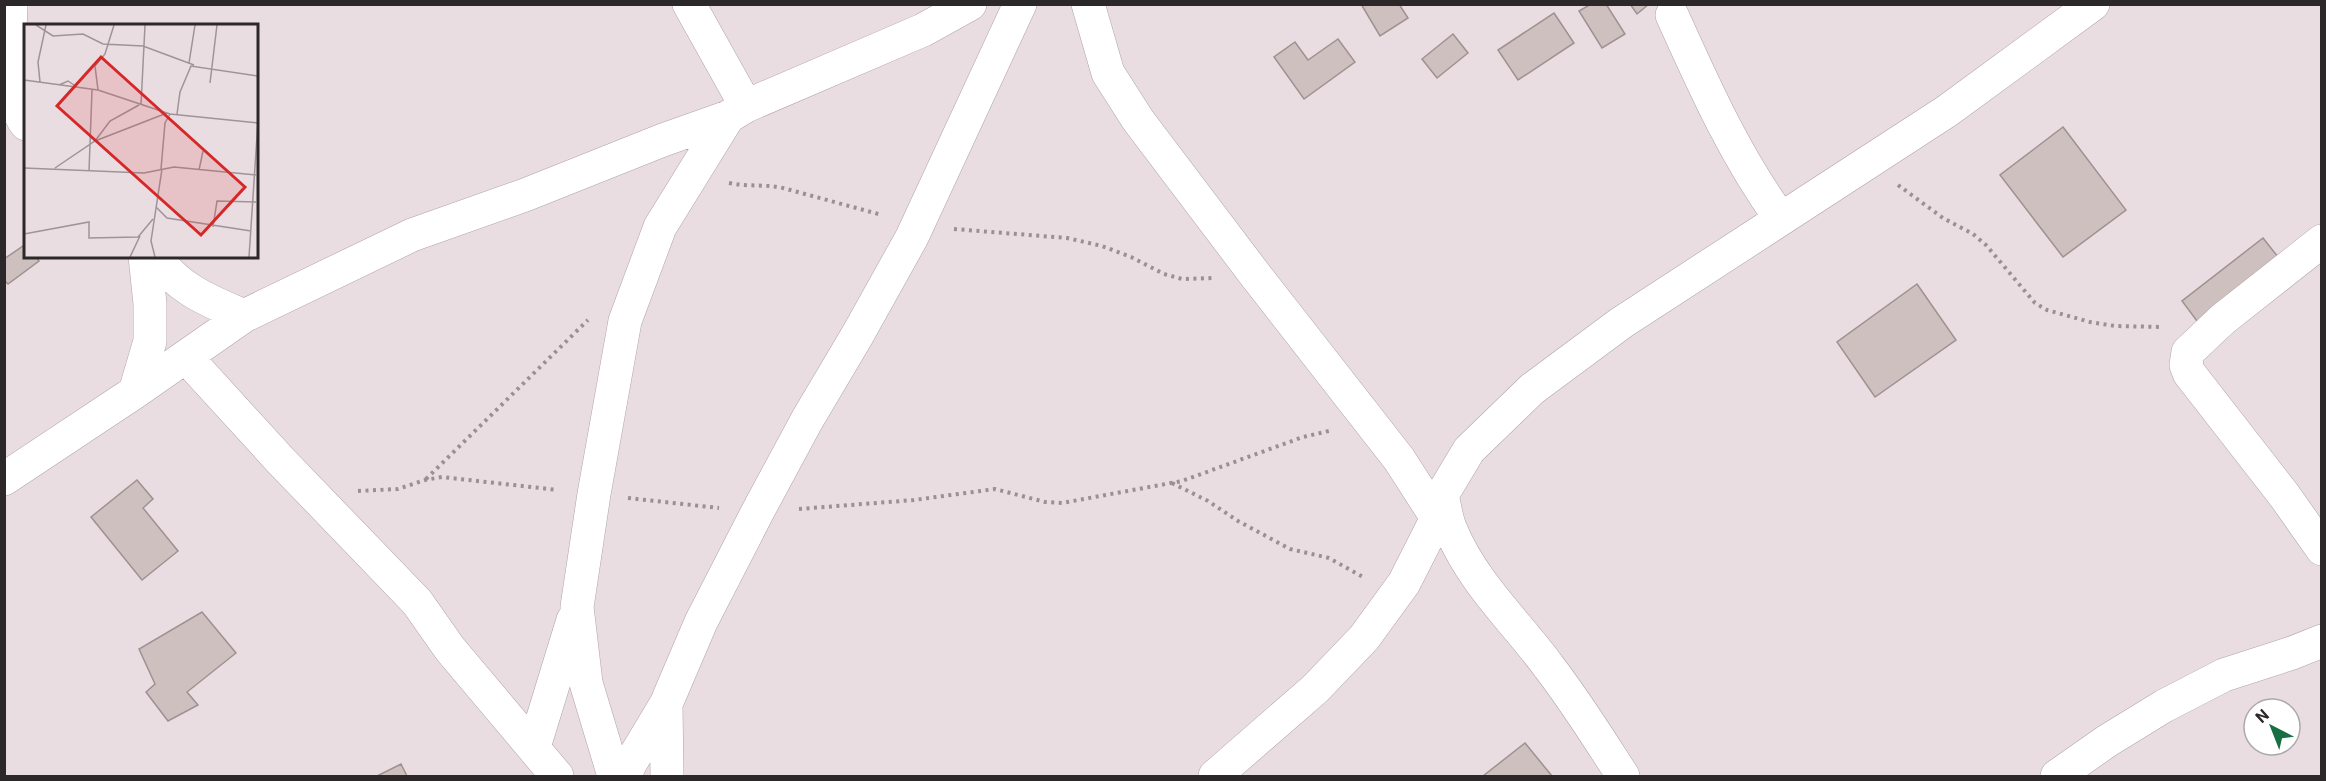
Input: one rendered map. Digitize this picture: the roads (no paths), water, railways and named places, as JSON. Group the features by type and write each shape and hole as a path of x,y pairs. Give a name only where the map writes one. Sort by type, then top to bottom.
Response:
{"street":[{"path":"11,4 12,79 20,117 24,122"},
{"path":"689,4 737,112"},
{"path":"12,468 135,392 244,316 412,235 525,195 737,112 923,30 970,4"},
{"path":"625,777 630,764 666,704 701,621 758,511 918,225 1020,4"},
{"path":"1088,4 1107,73 1138,120 1256,276 1439,507 1470,567 1502,611 1548,664 1587,719 1623,777"},
{"path":"1215,777 1315,689 1364,638 1395,596 1469,450 1532,389 1621,323 1947,111 2093,4"},
{"path":"1672,15 1735,147 1758,187 1781,219"},
{"path":"534,747 578,607 594,494 626,321 660,227 694,171 737,112"},
{"path":"2322,241 2213,329 2188,352 2186,365 2189,373 2277,486 2322,549"},
{"path":"135,392 150,341 150,303 145,258"},
{"path":"156,258 165,271 197,295 244,316"},
{"path":"186,357 311,493 417,602 450,649 557,777"},
{"path":"578,607 586,683 614,777"},
{"path":"2056,777 2107,741 2174,700 2224,675 2292,654 2322,641"},
{"path":"666,704 667,777"}]}
